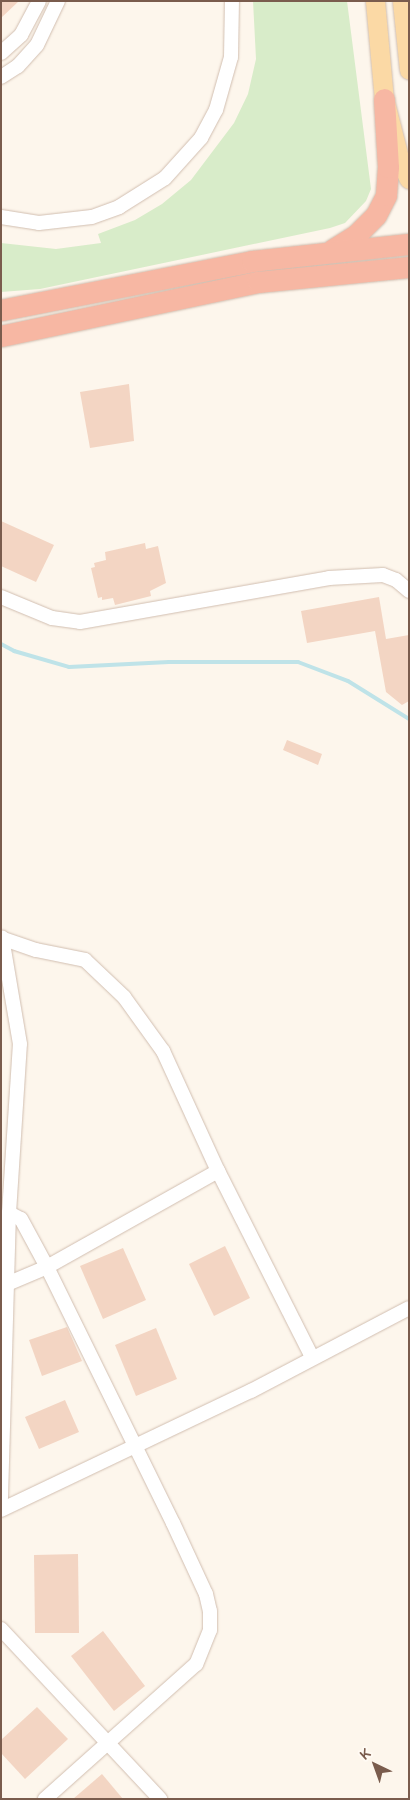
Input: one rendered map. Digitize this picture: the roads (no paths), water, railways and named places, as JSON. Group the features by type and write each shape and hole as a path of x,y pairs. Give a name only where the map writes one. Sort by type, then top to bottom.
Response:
{"highway":[{"path":"331,251 356,235 376,215 386,195 388,167 384,99"},
{"path":"2,309 171,274 331,251 409,244"},
{"path":"1,336 258,282 342,271 409,266"},
{"path":"342,271 378,280 409,281"}],"main road":[{"path":"375,1 384,99 399,158 409,179"},
{"path":"402,1 409,70"}],"street":[{"path":"1,53 26,28 39,1"},
{"path":"1,77 18,66 37,45 58,1"},
{"path":"1,217 14,222 39,223 92,216 119,207 165,178 201,138 216,110 231,57 232,1"},
{"path":"1,597 52,618 80,622 329,578 383,575 396,580 409,592"},
{"path":"1,1498 9,1213 20,1044 2,938 36,950 85,960 124,997 163,1051 218,1171 312,1358"},
{"path":"7,1284 47,1268 218,1171"},
{"path":"9,1213 22,1219 136,1445 206,1594 210,1630 196,1664 45,1799"},
{"path":"1,1510 312,1358 409,1308"},
{"path":"1,1629 160,1799"}],"waterway":[{"path":"1,644 14,651 69,667 169,662 298,662 348,681 409,719"}]}
